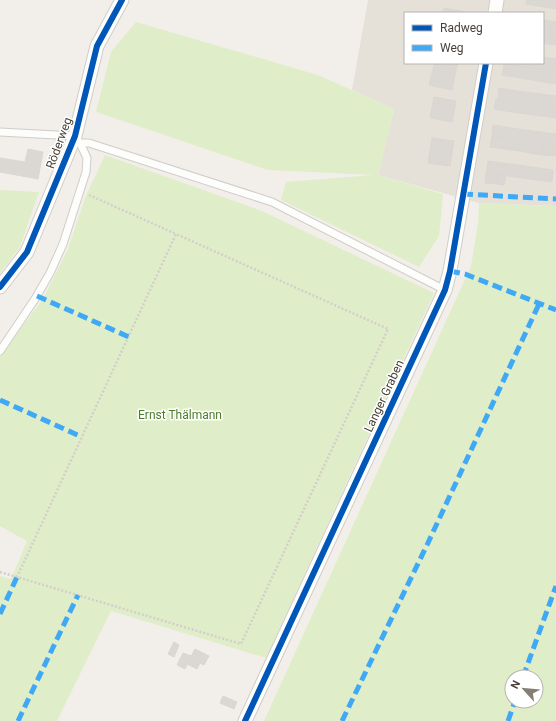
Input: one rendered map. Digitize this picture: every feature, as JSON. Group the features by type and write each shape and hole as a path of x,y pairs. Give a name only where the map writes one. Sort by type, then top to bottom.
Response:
{"street":[{"name":"Röderweg","path":"0,287 27,252 78,139 97,46 122,0"},
{"path":"495,12 497,0"},
{"name":"Langer Graben","path":"245,721 445,290 450,271 486,64"}],"lane":[{"path":"0,132 78,139 272,202 445,290"},
{"path":"0,351 35,299 50,273 63,244 86,172 87,158 78,139"}],"path":[{"path":"0,572 241,644 388,329 80,191"},
{"path":"17,577 176,234"}],"shaded area":[{"path":"368,0 556,0 556,206 479,203 378,175 394,109 352,90"}],"green space":[{"path":"136,22 318,75 394,109 378,175 443,194 439,236 419,267 281,200 286,182 373,175 268,170 96,112 111,52"},
{"name":"Ernst Thälmann","path":"105,155 262,211 434,293 266,658 111,611 57,721 0,721 0,576 11,579 27,541 0,526 0,356 43,299 68,249 85,198"},
{"path":"0,190 39,192 20,247 0,273"},
{"path":"479,203 556,206 556,721 264,721 471,266 478,223"}],"building":[{"path":"527,0 556,0 556,9 526,4"},
{"path":"444,8 466,12 443,12"},
{"path":"544,20 556,22 556,33 544,31"},
{"path":"544,31 556,33 556,45 544,43"},
{"path":"544,57 556,59 556,71 504,64 544,64"},
{"path":"434,64 458,64 455,74 433,70"},
{"path":"504,64 556,71 556,84 502,75"},
{"path":"433,70 455,74 452,90 429,85"},
{"path":"499,88 517,91 515,101 498,99"},
{"path":"517,91 556,96 556,107 515,101"},
{"path":"434,97 456,101 452,122 430,118"},
{"path":"496,99 513,101 512,112 494,109"},
{"path":"513,101 556,107 556,118 512,112"},
{"path":"493,125 511,128 509,138 492,136"},
{"path":"511,128 556,134 556,145 509,138"},
{"path":"492,136 521,140 519,151 490,147"},
{"path":"432,138 454,141 450,166 428,163"},
{"path":"521,140 544,143 542,155 519,151"},
{"path":"544,143 556,145 556,156 542,155"},
{"path":"28,149 43,152 38,179 0,172 0,158 25,162"},
{"path":"488,161 553,170 552,182 486,173"},
{"path":"486,173 498,174 497,184 485,183"},
{"path":"498,174 506,175 504,185 497,184"},
{"path":"174,642 179,645 174,657 168,654"},
{"path":"195,649 209,656 204,665 200,663 197,669 187,664"},
{"path":"183,653 191,656 185,669 177,665"},
{"path":"223,696 237,702 234,709 220,703"}],"marked path":[{"path":"463,194 556,199"},
{"path":"450,271 465,274 556,310"},
{"path":"37,296 129,337"},
{"path":"342,721 427,545 539,304"},
{"path":"0,400 82,437"},
{"path":"0,614 17,577"},
{"path":"526,669 556,586"},
{"path":"18,721 78,595"},
{"path":"508,721 512,709"}],"cycle path":[{"path":"0,287 27,252 75,136 97,46 122,0"},
{"path":"245,721 445,290 450,271 486,64"}]}
